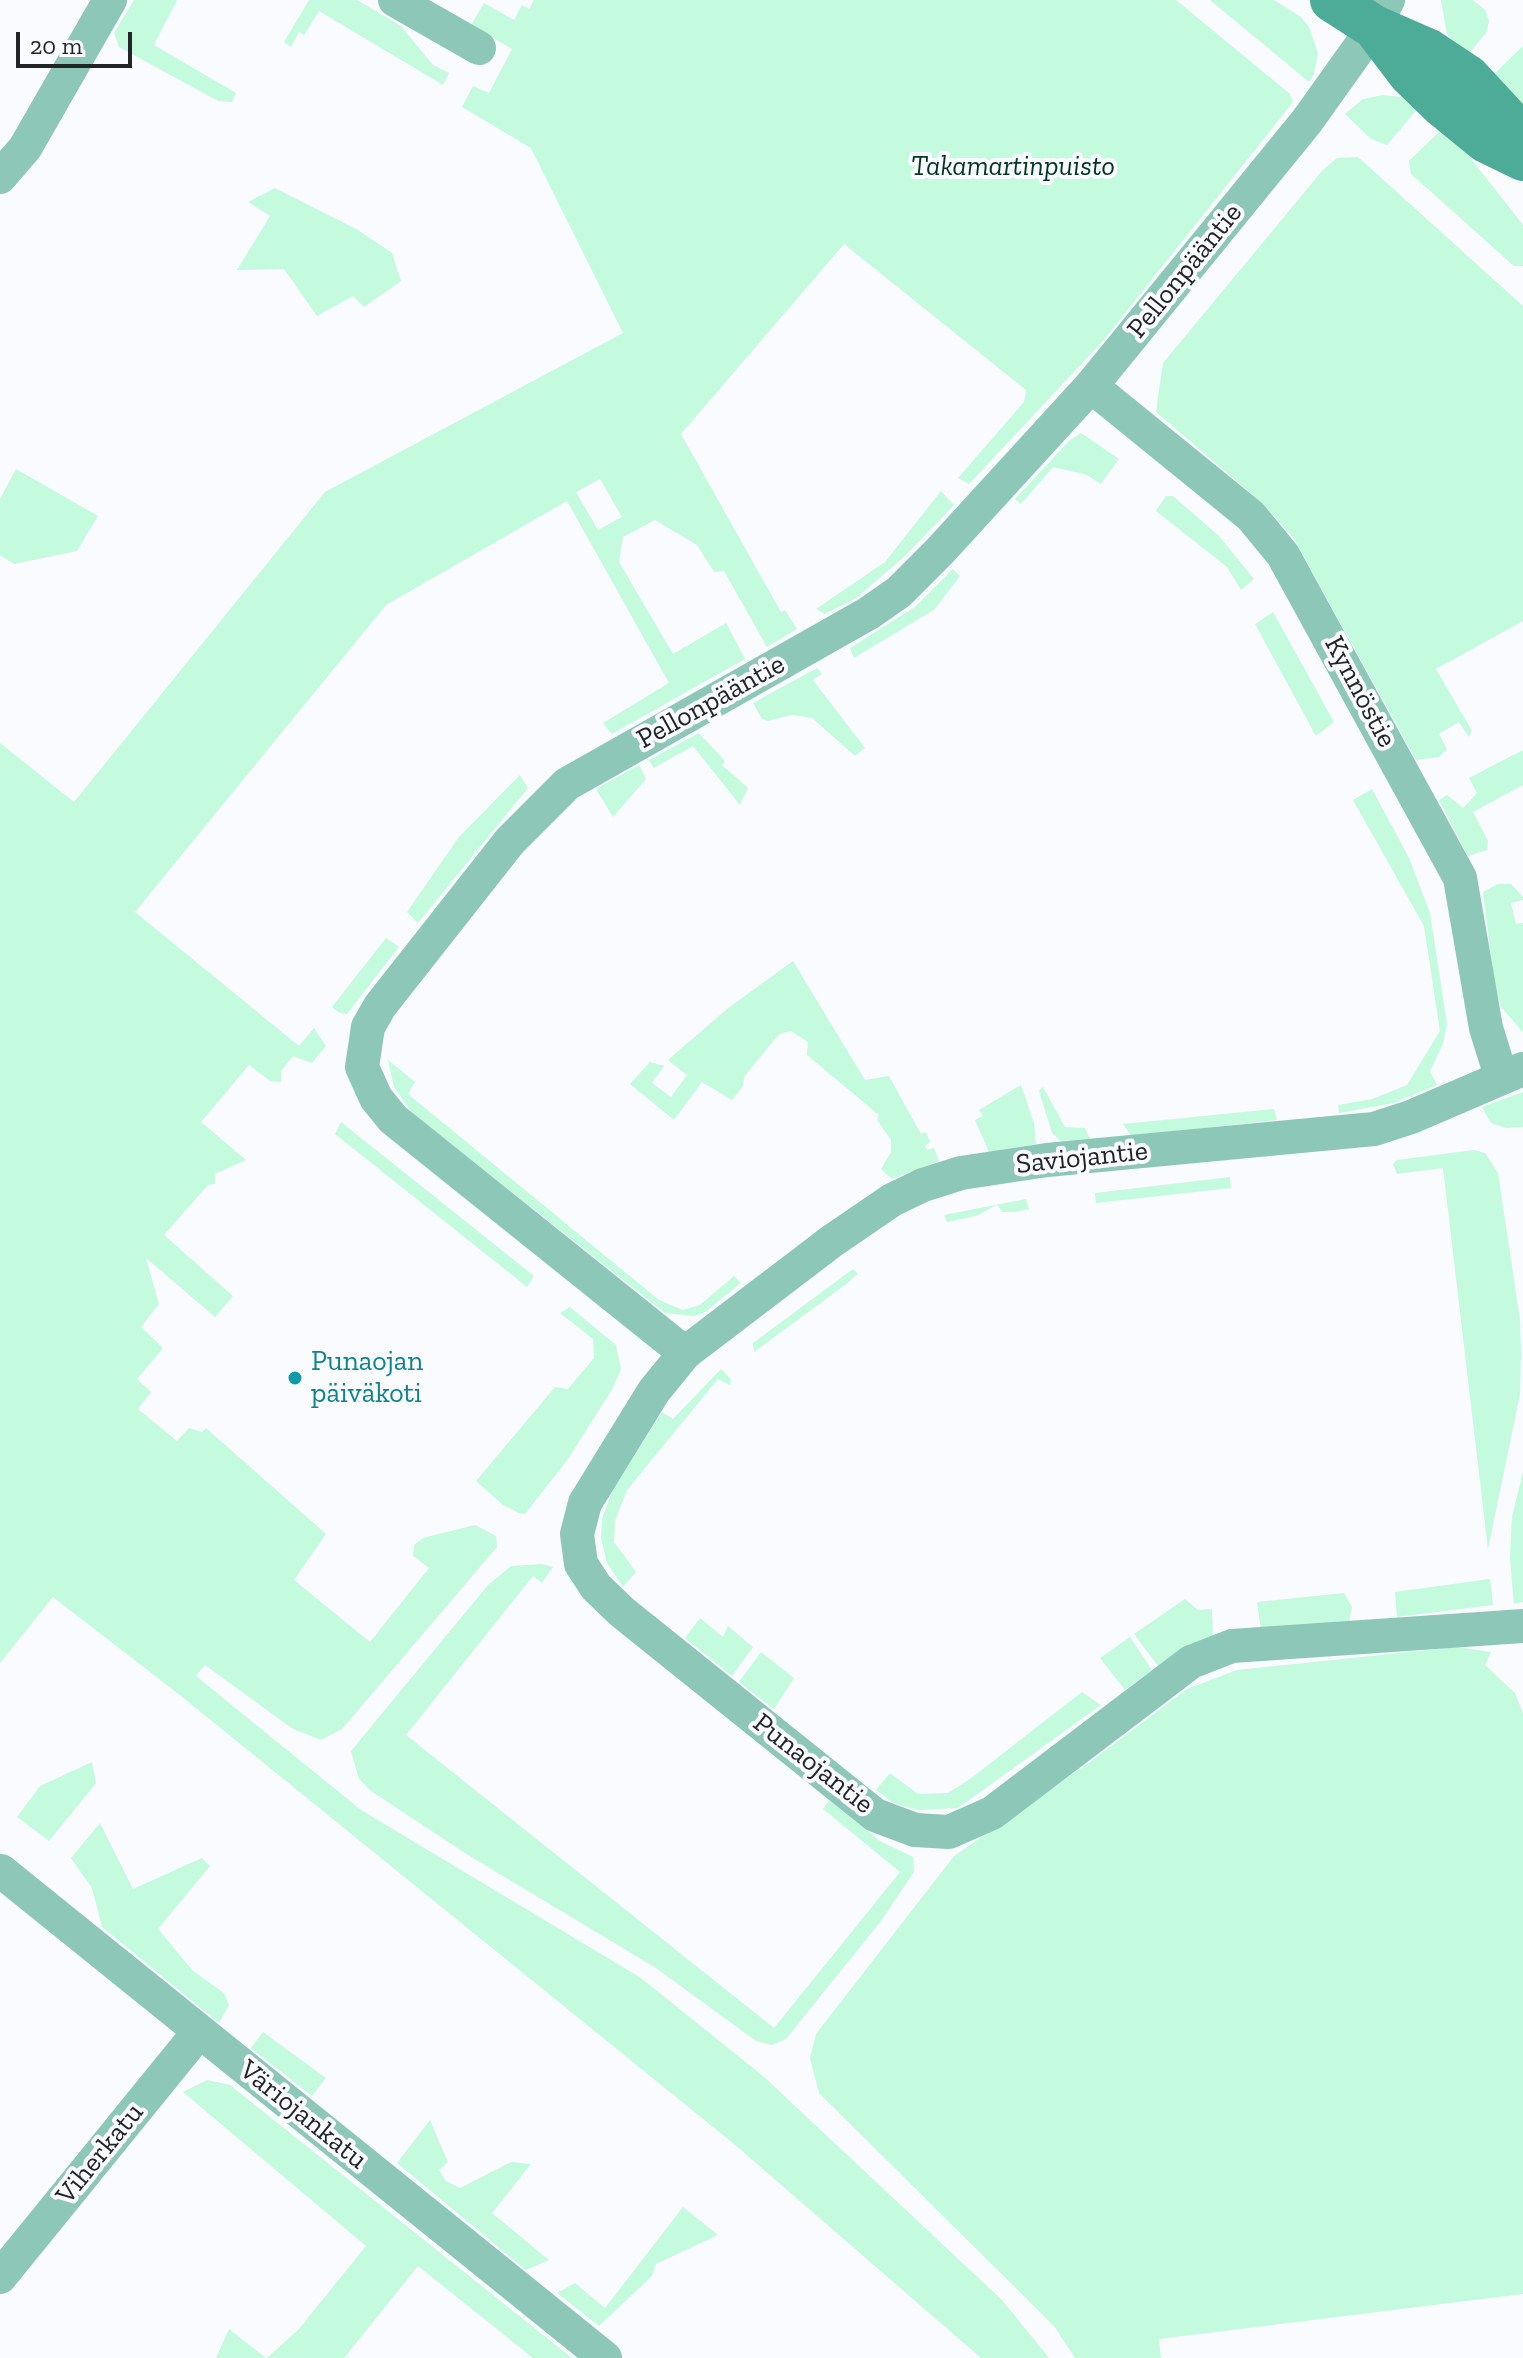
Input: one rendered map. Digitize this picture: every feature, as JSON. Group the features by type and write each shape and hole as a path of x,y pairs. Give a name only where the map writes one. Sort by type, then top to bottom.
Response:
{"main road":[{"path":"1332,0 1381,13 1468,77 1507,119 1523,145"},
{"path":"1381,13 1410,74 1486,141 1523,159"}],"street":[{"path":"0,177 25,148 110,0"},
{"path":"395,0 479,48"},
{"name":"Pellonpääntie","path":"685,1353 393,1119 376,1098 362,1067 361,1054 368,1027 380,1006 501,853 548,800 588,769 772,670 899,592 1091,386 1307,121 1381,13"},
{"name":"Kynnöstie","path":"1091,386 1251,516 1283,555 1460,878 1486,1028 1512,1073"},
{"name":"Saviojantie","path":"685,1353 832,1241 892,1200 940,1179 1047,1160 1374,1129 1411,1117 1512,1073"},
{"name":"Punaojantie","path":"685,1353 654,1391 585,1503 577,1534 581,1564 596,1587 622,1612 875,1815 915,1830 949,1832 992,1813 1191,1662 1232,1646 1523,1626"},
{"name":"Väriojankatu","path":"1,1871 605,2358"},
{"name":"Viherkatu","path":"0,2277 199,2032"}],"green space":[{"path":"134,0 177,0 154,45 236,93 232,102 218,101 119,47 114,33"},
{"path":"309,0 357,0 401,26 433,65 449,73 443,85 319,11 304,35 299,32 291,47 284,42"},
{"name":"Takamartinpuisto","path":"534,0 1176,0 1290,94 1293,102 1103,341 969,484 958,478 1024,402 1026,390 844,244 681,434 781,612 785,610 797,629 767,647 724,571 714,572 697,545 655,520 623,537 619,562 673,654 726,623 745,659 612,734 603,723 669,683 567,501 386,605 135,912 299,1046 314,1028 326,1046 312,1063 293,1056 281,1071 281,1082 270,1081 249,1065 201,1122 246,1160 215,1174 215,1184 208,1185 164,1235 233,1296 215,1317 146,1258 159,1304 141,1327 163,1348 137,1379 151,1392 138,1409 177,1441 189,1428 202,1432 206,1428 326,1534 294,1580 370,1642 429,1568 413,1556 414,1545 423,1538 475,1525 496,1536 497,1547 342,1729 321,1740 293,1729 205,1665 196,1676 361,1810 641,1978 763,2076 1002,2300 1049,2358 981,2358 734,2144 181,1696 53,1597 0,1663 0,743 74,802 325,492 623,333 531,148 462,107 473,86 489,93 512,49 471,25 484,3 514,20 522,5 529,9","holes":["600,479 622,517 598,530 576,492"]},
{"path":"1210,0 1274,0 1301,17 1309,27 1318,53 1314,74 1309,82"},
{"path":"1441,0 1473,0 1485,10 1489,21 1486,33 1465,58 1447,34"},
{"path":"1523,46 1523,108 1489,79"},
{"path":"1383,95 1402,97 1419,107 1387,145 1371,139 1345,114 1363,99"},
{"path":"1442,129 1461,146 1523,225 1523,266 1514,266 1411,174 1409,161"},
{"path":"1358,157 1523,306 1523,621 1436,669 1472,731 1469,737 1459,722 1439,734 1447,749 1439,757 1416,760 1293,537 1262,503 1156,412 1163,363 1322,171 1337,158"},
{"path":"275,188 358,230 392,253 401,281 364,307 353,296 317,316 284,269 237,270 270,216 248,202"},
{"path":"1081,433 1119,459 1101,484 1087,475 1053,467 1021,504 1015,499 1070,440"},
{"path":"16,469 98,516 77,551 14,564 0,555 0,499"},
{"path":"941,491 954,505 903,558 855,599 825,614 816,609 885,562"},
{"path":"1166,496 1173,496 1219,536 1254,579 1241,590 1227,567 1156,511"},
{"path":"953,569 960,576 934,610 854,658 850,648 915,607"},
{"path":"1273,612 1334,722 1316,736 1255,624"},
{"path":"817,668 822,674 813,680 865,748 855,756 812,718 792,715 768,721 762,719 753,703"},
{"path":"699,733 725,761 722,765 748,788 740,805 693,746 654,768 649,760"},
{"path":"1523,750 1523,785 1473,812 1488,841 1487,850 1468,856 1439,800 1447,795 1463,808 1477,793 1469,778"},
{"path":"639,765 646,779 613,817 596,789"},
{"path":"520,775 528,788 418,923 407,912 459,837"},
{"path":"1372,789 1409,858 1430,913 1447,1024 1443,1044 1430,1071 1437,1085 1394,1103 1339,1113 1338,1105 1372,1099 1407,1085 1440,1031 1424,926 1353,800"},
{"path":"1498,884 1511,884 1523,897 1523,900 1511,903 1516,924 1523,923 1523,1032 1501,1007 1494,979 1483,892"},
{"path":"386,938 399,947 347,1014 340,1013 332,1007"},
{"path":"793,961 865,1080 889,1076 921,1134 926,1132 930,1142 925,1146 927,1150 934,1148 939,1161 892,1179 881,1169 891,1152 891,1140 877,1120 879,1115 807,1055 808,1042 791,1031 780,1034 774,1040 744,1077 743,1086 732,1100 702,1082 674,1120 630,1084 650,1062 664,1066 652,1083 671,1097 687,1075 668,1060 727,1009"},
{"path":"388,1060 415,1082 408,1094 659,1300 683,1310 700,1305 734,1276 741,1283 704,1313 694,1316 665,1313 413,1114 394,1087"},
{"path":"1021,1085 1034,1123 1036,1144 989,1152 975,1120 983,1116 979,1110"},
{"path":"1043,1087 1065,1127 1085,1128 1090,1139 1061,1141 1052,1133 1039,1091"},
{"path":"1523,1092 1523,1127 1506,1128 1491,1123 1482,1107"},
{"path":"1274,1109 1277,1120 1131,1136 1123,1124"},
{"path":"341,1122 534,1276 527,1287 335,1134"},
{"path":"1474,1150 1485,1153 1498,1173 1520,1320 1520,1394 1488,1549 1443,1168 1397,1174 1393,1164 1397,1160"},
{"path":"1230,1177 1231,1188 1096,1203 1095,1193"},
{"path":"1026,1199 1029,1209 1016,1212 1003,1212 997,1205 976,1216 947,1222 944,1215"},
{"path":"853,1269 858,1274 845,1285 754,1352 753,1343"},
{"path":"570,1307 616,1345 621,1369 613,1388 568,1459 525,1514 519,1513 503,1505 476,1481 555,1387 568,1389 594,1358 593,1339 560,1313"},
{"path":"721,1369 731,1379 730,1385 718,1379 627,1490 615,1521 614,1542 636,1572 623,1587 607,1563 601,1538 602,1519 612,1491 662,1412 673,1419"},
{"path":"1523,1472 1523,1602 1514,1604 1510,1558 1512,1517"},
{"path":"542,1564 553,1567 542,1583 533,1576 406,1735 774,2028 900,1872 823,1809 829,1800 880,1841 913,1857 914,1872 881,1921 786,2039 772,2045 756,2041 656,1968 468,1855 371,1791 359,1779 351,1751 488,1585 511,1566"},
{"path":"1490,1579 1493,1605 1397,1617 1395,1592"},
{"path":"1344,1593 1352,1607 1349,1621 1261,1631 1257,1602"},
{"path":"1185,1599 1198,1610 1212,1609 1213,1638 1158,1666 1134,1634"},
{"path":"700,1618 723,1637 728,1626 753,1647 732,1676 685,1638"},
{"path":"1130,1637 1152,1670 1125,1690 1100,1658"},
{"path":"1457,1647 1491,1652 1485,1665 1515,1693 1523,1713 1523,2294 1159,2339 1161,2358 1075,2358 1054,2326 819,2093 810,2058 816,2034 954,1856 1090,1762 1187,1689 1237,1670"},
{"path":"761,1652 794,1678 774,1709 739,1682"},
{"path":"1082,1692 1101,1705 958,1808 918,1810 893,1803 876,1790 890,1773 918,1794 948,1793"},
{"path":"92,1762 96,1783 49,1841 17,1817 40,1786"},
{"path":"100,1823 133,1889 202,1858 210,1866 158,1929 193,1971 224,1993 229,2005 219,2023 102,1927 92,1888 71,1858"},
{"path":"263,2032 326,2078 312,2096 251,2048"},
{"path":"207,2080 230,2085 572,2358 533,2358 418,2266 344,2358 267,2358 298,2330 366,2246 183,2092"},
{"path":"430,2120 448,2162 439,2170 446,2181 460,2188 511,2162 531,2164 492,2213 549,2260 526,2270 397,2163"},
{"path":"683,2207 718,2235 656,2264 652,2276 599,2326 557,2293 575,2283 605,2308"},
{"path":"229,2329 266,2358 216,2358"}],"place":[{"name":"Punaojan päiväkoti","path":"295,1378"}]}
